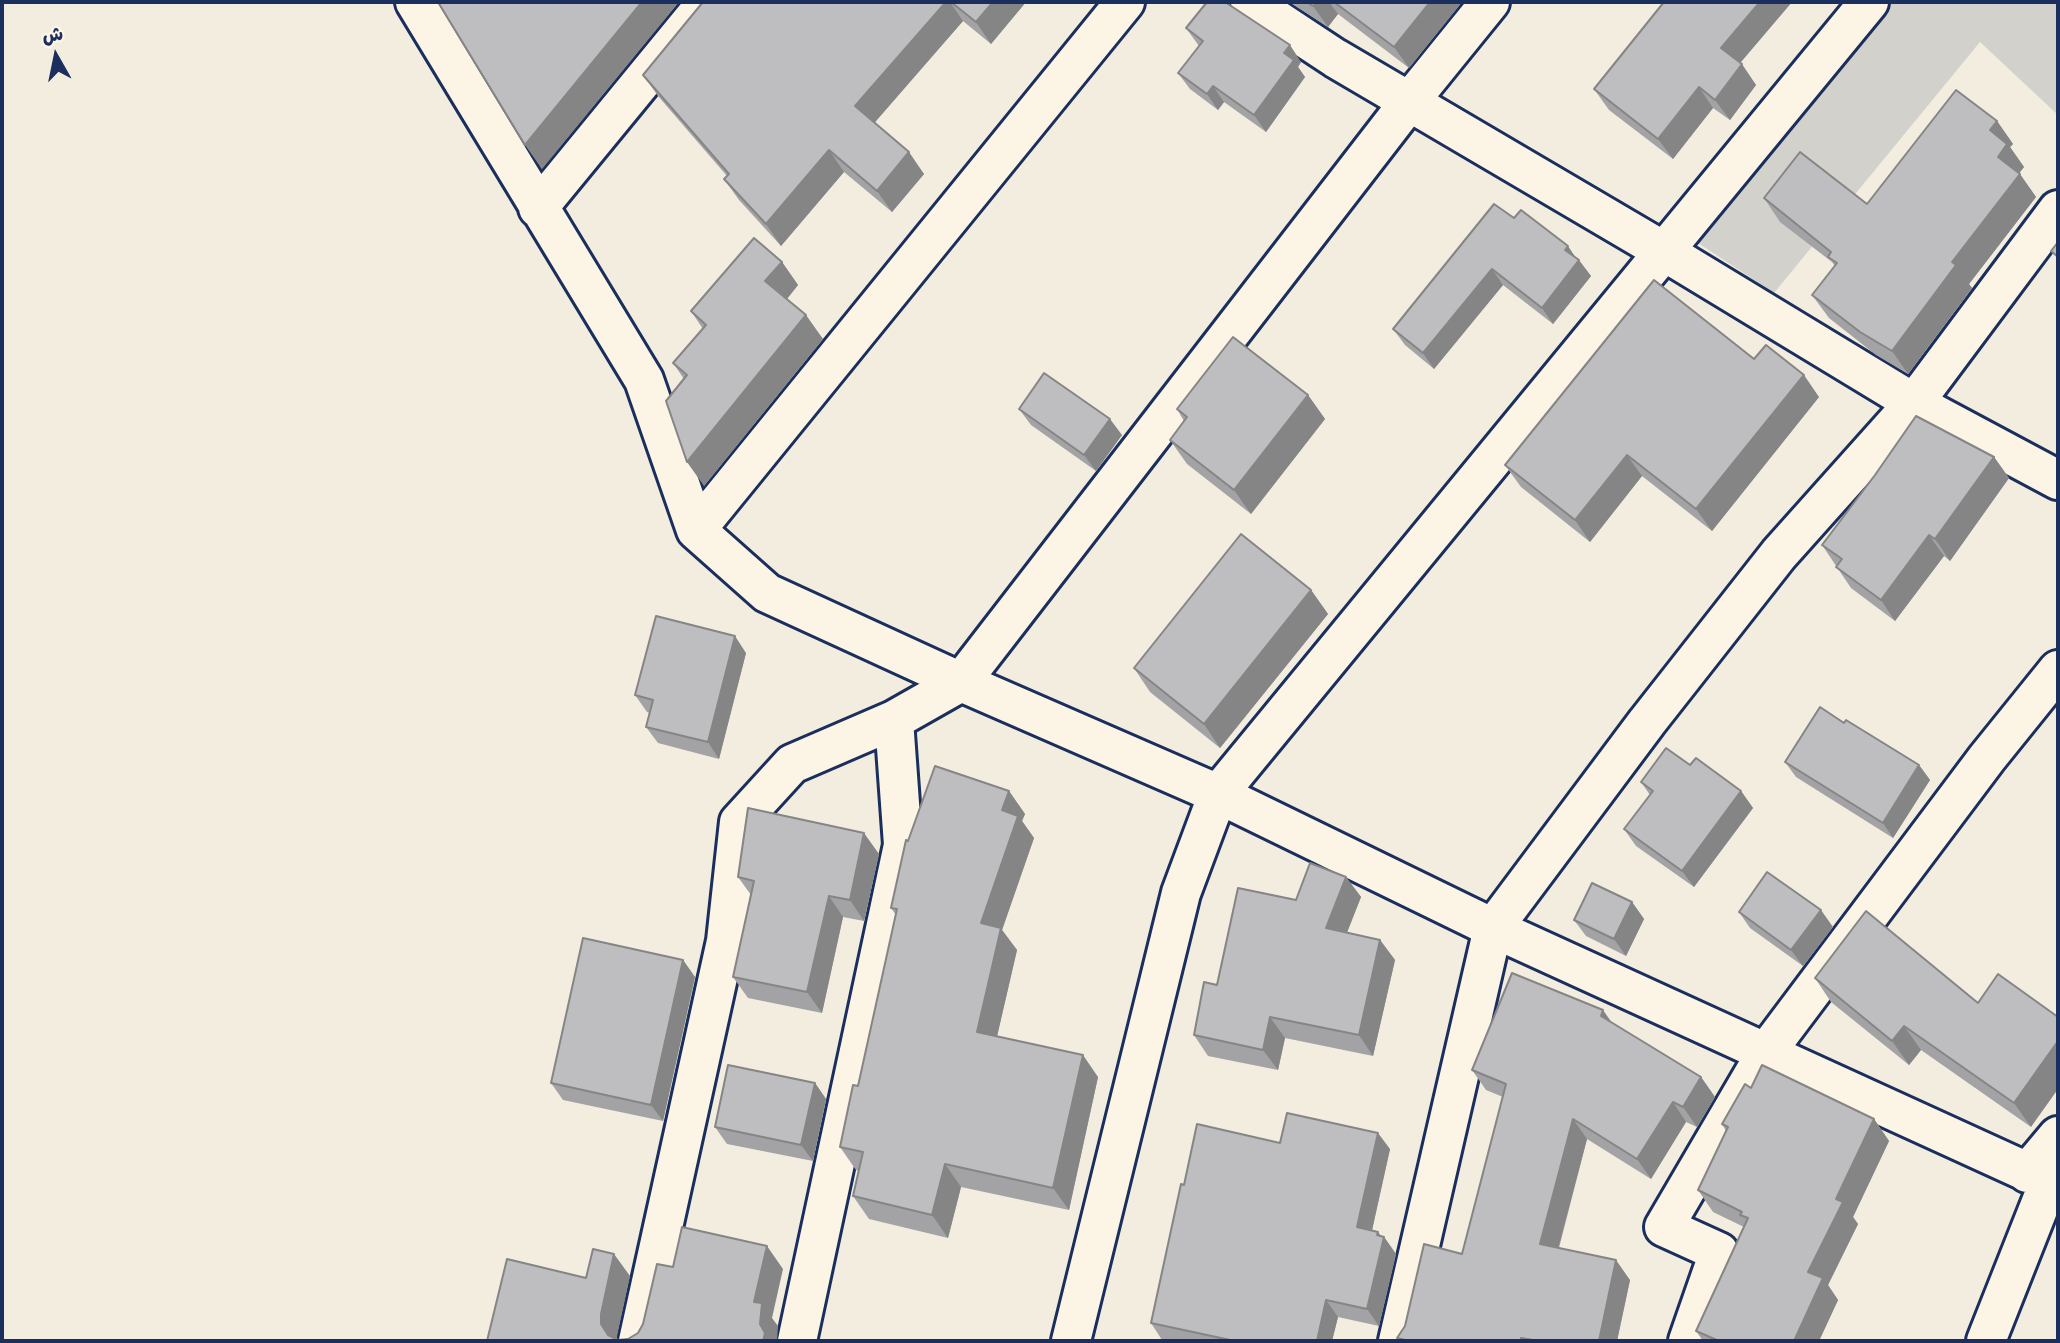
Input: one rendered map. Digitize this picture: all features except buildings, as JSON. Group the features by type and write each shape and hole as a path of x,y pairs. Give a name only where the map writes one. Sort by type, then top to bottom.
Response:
{"street":[{"path":"538,208 707,2"},
{"path":"696,530 1125,2"},
{"path":"1250,2 1335,58 1665,252 1914,404 2058,480"},
{"path":"638,1341 726,941 739,822 792,764 894,720 961,682 1409,102 1490,2"},
{"path":"1071,1341 1181,893 1218,794 1869,2"},
{"path":"417,3 643,380 696,530 767,593 961,682 1218,794 1493,928 2045,1180"},
{"path":"1398,1341 1493,928 1647,722 1779,554 1914,404 2058,210"},
{"path":"1688,1341 1720,1252 1664,1227 1767,1051 1987,758 2058,670"},
{"path":"797,1341 903,845 894,720"},
{"path":"1986,1341 2045,1180 2058,1136"}],"shaded area":[{"path":"1886,2 2058,2 2058,115 1980,42 1774,293 1695,241"}]}
